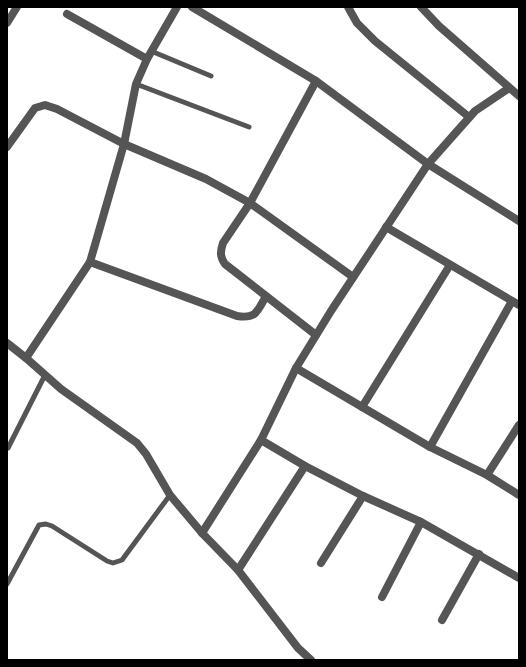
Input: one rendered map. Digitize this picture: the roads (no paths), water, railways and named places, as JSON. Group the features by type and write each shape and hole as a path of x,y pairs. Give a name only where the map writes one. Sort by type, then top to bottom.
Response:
{"street":[{"path":"7,22 17,7"},
{"path":"26,358 90,262 124,144 136,84 149,55 177,7"},
{"path":"192,7 316,81 428,164 519,221"},
{"path":"348,7 357,24 375,41 469,117"},
{"path":"421,7 438,26 519,96"},
{"path":"67,14 149,55"},
{"path":"316,81 250,203 220,251 221,259 225,264 316,335"},
{"path":"202,533 261,440 296,368 316,335 428,164 469,117 509,88"},
{"path":"7,147 35,108 44,105 57,108 124,144 206,179 250,203 353,277"},
{"path":"386,227 516,303 430,447"},
{"path":"90,262 237,316 248,318 256,314 266,296"},
{"path":"362,406 450,265"},
{"path":"7,343 61,389 137,443 146,454 170,495 202,533 238,570 298,648 311,660"},
{"path":"296,368 430,447 487,475 519,495"},
{"path":"487,475 519,425"},
{"path":"261,440 305,466 363,496 421,522 519,578"},
{"path":"238,570 305,466"},
{"path":"322,563 363,496"},
{"path":"382,597 421,522"},
{"path":"442,620 479,554"}],"lane":[{"path":"149,55 211,76"},
{"path":"136,84 249,127"},
{"path":"8,448 45,375"},
{"path":"7,584 39,525 46,524 52,526 107,561 118,562 122,560 170,495"}]}
